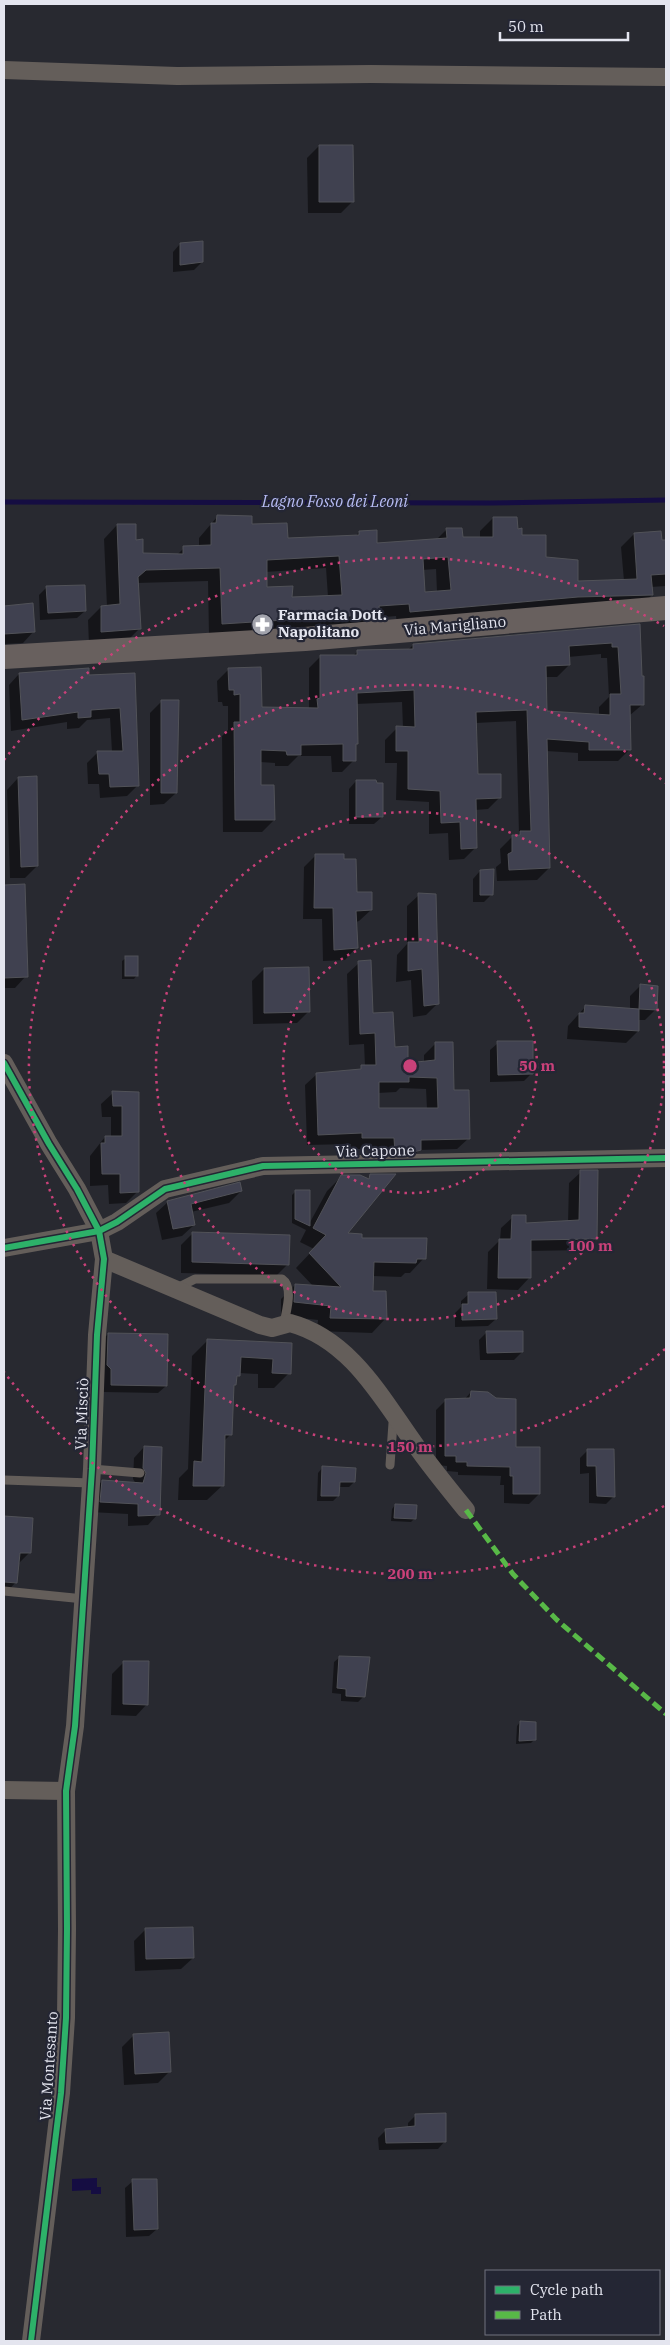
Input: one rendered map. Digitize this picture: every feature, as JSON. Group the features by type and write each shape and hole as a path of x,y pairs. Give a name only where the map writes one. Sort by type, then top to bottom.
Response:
{"street":[{"path":"4,70 177,76 380,74 666,76"},
{"name":"Via Marigliano","path":"4,656 305,639 666,608"},
{"name":"Via Misciò","path":"4,1063 49,1144 78,1189 99,1231 104,1259 97,1335 92,1476 84,1599 72,1757 66,1791"},
{"name":"Via Capone","path":"4,1248 99,1231 117,1222 165,1188 264,1166 666,1158"},
{"path":"104,1259 123,1269 260,1325 272,1328 284,1324 297,1325 328,1341 360,1368 413,1442 466,1510"},
{"path":"4,1790 66,1791"},
{"name":"Via Montesanto","path":"31,2341 61,2093 67,1929 66,1791"}],"lane":[{"path":"175,1289 195,1279 282,1279 285,1280 288,1291 284,1324"},
{"path":"390,1465 393,1423 398,1419"},
{"path":"4,1480 140,1473"},
{"path":"4,1591 84,1599"}],"shaded area":[{"path":"97,2178 97,2187 101,2187 101,2194 91,2194 91,2190 72,2191 72,2179"}],"building":[{"path":"319,145 353,145 354,202 319,202"},
{"path":"203,241 203,262 180,265 180,243"},
{"path":"217,515 252,516 252,524 287,523 288,538 359,535 359,531 377,530 377,543 447,538 446,528 462,528 463,537 493,537 493,517 517,517 518,529 522,528 522,535 546,535 546,557 578,560 578,581 637,579 634,533 661,531 662,540 666,540 666,574 651,575 653,595 578,597 410,612 409,604 379,606 380,614 222,624 220,568 146,570 138,577 141,629 101,632 101,606 120,604 117,524 136,524 136,540 143,539 143,553 183,554 183,546 211,545 211,523 216,523","holes":["339,556 342,595 292,597 293,586 267,587 267,560","448,557 451,590 425,592 423,559"]},
{"path":"85,585 86,611 48,613 46,586"},
{"path":"33,603 35,632 4,634 4,606"},
{"path":"640,624 644,705 630,705 631,750 589,750 589,742 547,739 550,868 509,870 508,854 512,852 512,835 520,835 520,831 531,831 527,710 476,712 478,774 501,774 501,798 476,799 477,848 461,849 460,822 441,823 440,791 408,789 408,751 396,751 396,726 415,727 414,690 357,693 358,744 356,744 356,761 343,761 343,744 301,745 301,755 287,755 286,751 261,750 261,785 274,785 275,820 235,820 234,722 240,722 240,694 234,695 234,690 229,690 228,668 261,667 262,707 318,708 317,699 320,698 320,655 357,655 357,650 413,649 413,644","holes":["612,643 612,647 618,647 621,694 610,694 610,715 547,711 546,666 570,665 569,646"]},
{"path":"89,668 89,675 135,673 139,786 110,787 109,774 99,774 97,751 123,751 120,708 91,710 91,717 78,718 78,712 22,720 19,673"},
{"path":"161,700 179,700 177,793 161,793"},
{"path":"37,776 38,866 21,867 18,777"},
{"path":"356,780 376,780 377,783 383,783 383,817 356,817"},
{"path":"315,854 344,854 344,859 356,859 357,892 372,892 372,910 356,911 358,948 334,950 333,908 314,908"},
{"path":"494,869 493,895 480,895 480,870"},
{"path":"25,884 28,977 4,978 4,885"},
{"path":"418,893 436,894 439,1004 424,1006 422,969 408,971 408,942 419,942"},
{"path":"125,956 138,956 138,976 125,976"},
{"path":"371,960 373,1013 393,1012 395,1047 408,1046 408,1063 435,1060 435,1042 453,1042 454,1090 469,1090 470,1139 421,1140 421,1150 395,1153 394,1138 362,1138 362,1133 318,1135 316,1073 361,1069 361,1065 376,1065 375,1033 360,1034 358,961","holes":["409,1077 437,1078 438,1108 379,1108 379,1082 409,1082"]},
{"path":"309,967 310,1012 264,1013 264,968"},
{"path":"640,984 658,986 657,1010 639,1009"},
{"path":"585,1005 639,1009 639,1031 579,1027 579,1013 584,1013"},
{"path":"497,1041 533,1041 533,1074 498,1075"},
{"path":"112,1091 139,1092 139,1192 120,1193 120,1174 102,1174 101,1143 105,1143 105,1136 122,1136 122,1106 113,1106"},
{"path":"580,1170 598,1170 597,1239 531,1240 531,1278 498,1278 499,1239 511,1239 512,1215 526,1215 526,1223 579,1220"},
{"path":"370,1174 396,1174 348,1233 362,1234 362,1238 427,1238 426,1259 417,1259 416,1263 374,1262 373,1291 386,1291 387,1319 330,1318 331,1306 294,1302 295,1284 341,1287 309,1253 326,1235 313,1228 341,1175 360,1175 369,1179"},
{"path":"240,1182 242,1191 191,1204 195,1225 173,1229 167,1201"},
{"path":"295,1190 310,1190 310,1226 295,1219"},
{"path":"192,1232 290,1235 289,1265 192,1262"},
{"path":"468,1292 496,1292 497,1319 462,1320 462,1304 468,1304"},
{"path":"486,1331 523,1331 523,1352 487,1353"},
{"path":"108,1333 168,1334 167,1386 111,1385 111,1369 107,1365"},
{"path":"207,1339 292,1343 291,1374 272,1373 273,1359 241,1357 240,1376 237,1376 236,1385 234,1385 232,1435 225,1435 224,1486 193,1486 194,1461 202,1462"},
{"path":"471,1391 488,1392 496,1398 516,1399 516,1447 540,1447 540,1494 513,1494 513,1476 510,1476 510,1467 467,1466 467,1462 456,1462 456,1456 445,1456 445,1399 470,1398"},
{"path":"144,1446 162,1447 160,1515 138,1516 138,1504 100,1502 102,1480 143,1483 146,1473 143,1468"},
{"path":"587,1449 614,1449 615,1497 597,1496 596,1466 587,1466"},
{"path":"322,1466 356,1468 355,1482 340,1482 339,1496 321,1496"},
{"path":"395,1504 417,1505 416,1519 394,1518"},
{"path":"4,1516 33,1518 31,1553 20,1553 17,1583 4,1582"},
{"path":"339,1656 370,1657 365,1697 346,1696 346,1689 337,1688"},
{"path":"123,1661 149,1661 148,1705 123,1704"},
{"path":"520,1721 536,1722 536,1740 519,1741"},
{"path":"193,1927 194,1958 146,1959 145,1928"},
{"path":"169,2032 171,2072 135,2074 133,2034"},
{"path":"446,2113 446,2142 386,2143 385,2129 415,2126 415,2114"},
{"path":"132,2179 157,2179 158,2229 134,2230"}],"waterway":[{"name":"Lagno Fosso dei Leoni","path":"4,502 490,503 666,500"}],"marked path":[{"path":"466,1510 513,1574 557,1620 666,1714"}],"cycle path":[{"path":"4,1063 49,1144 77,1189 99,1231 104,1259 97,1335 92,1469 75,1726 66,1791 66,2018 61,2093 31,2341"},
{"path":"4,1248 99,1231 117,1222 165,1189 263,1166 666,1158"}],"place":[{"name":"Farmacia Dott. Napolitano","path":"262,624"}]}
